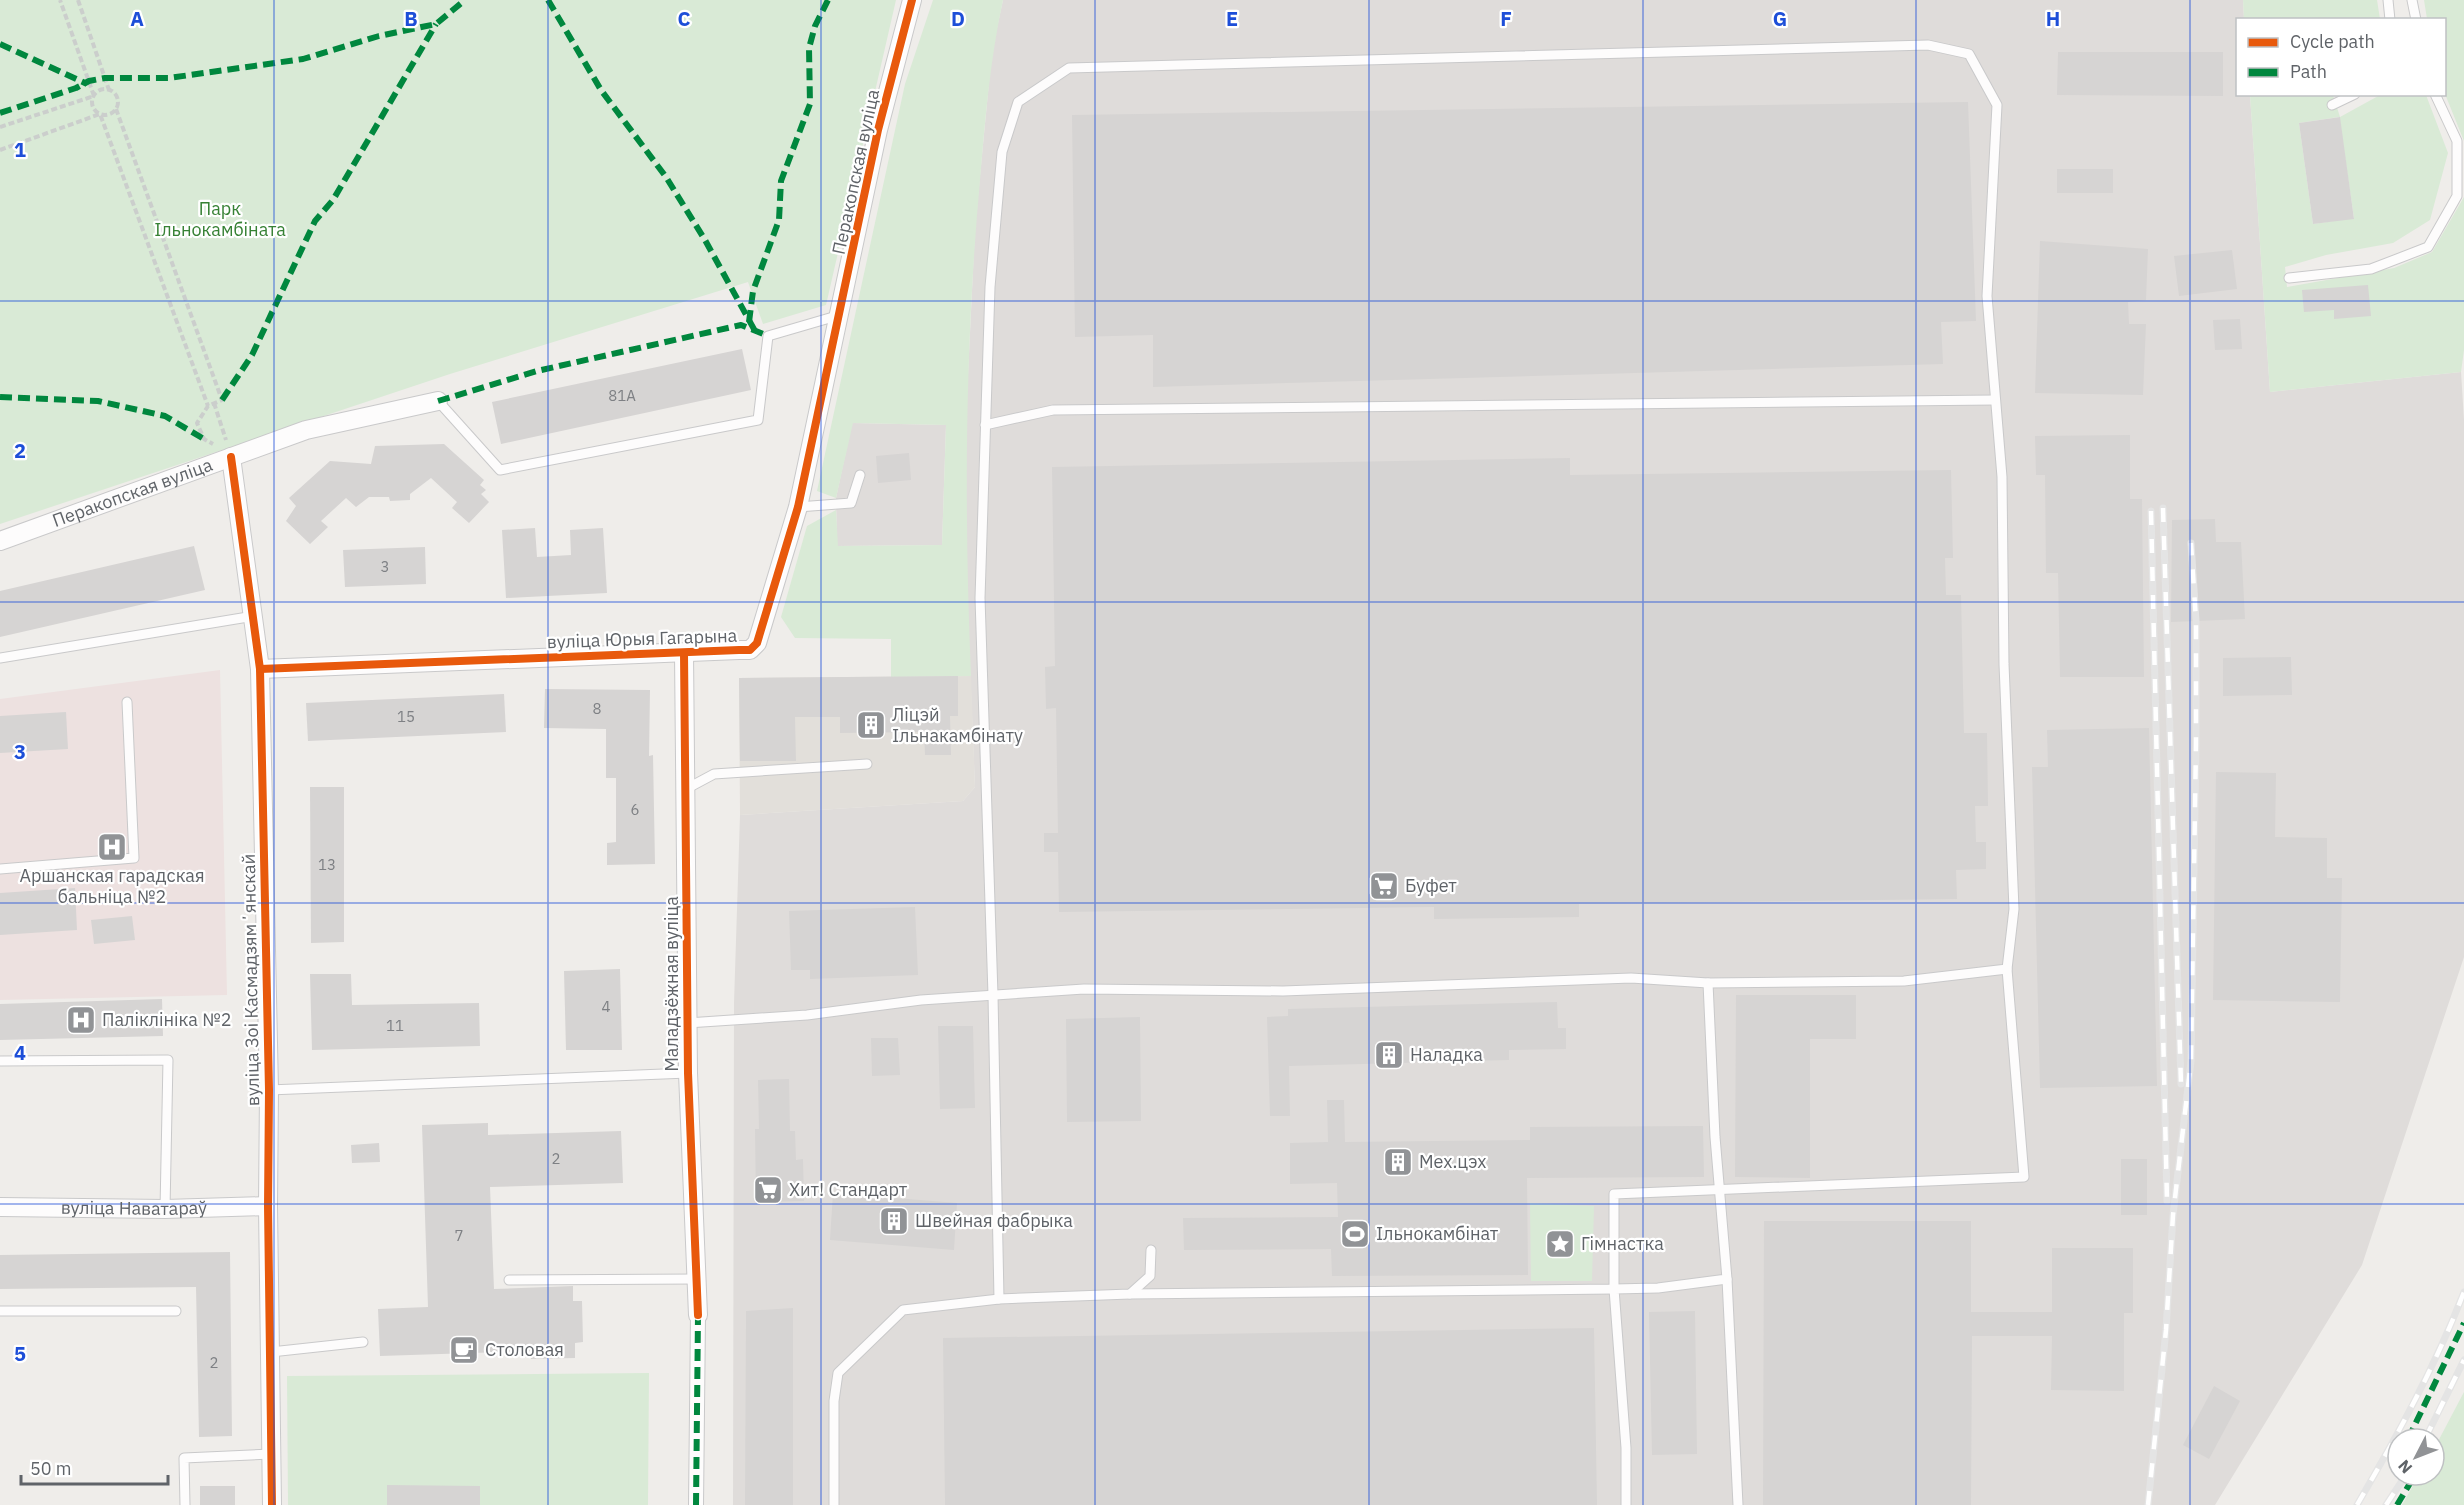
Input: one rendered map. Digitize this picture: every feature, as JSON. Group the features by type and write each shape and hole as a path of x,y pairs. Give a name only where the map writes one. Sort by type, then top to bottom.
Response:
{"street":[{"name":"Перакопская вуліца","path":"840,315 879,130 912,0"},
{"name":"вуліца Юрыя Гагарына","path":"260,669 750,650 757,643 798,507 840,315"},
{"name":"Перакопская вуліца","path":"0,541 231,457 343,420 438,401"},
{"name":"вуліца Зоі Касмадзямʼянскай","path":"231,457 260,669 269,1090 268,1206 272,1505"},
{"name":"Маладзёжная вуліца","path":"684,653 688,1073 698,1315"},
{"name":"вуліца Наватараў","path":"0,1206 165,1209 268,1206"},
{"path":"696,1505 698,1315"}],"lane":[{"path":"2388,0 2390,18"},
{"path":"2412,0 2416,18"},
{"path":"999,1299 993,995 980,598 990,286 1002,152 1018,102 1069,68 1928,45 1969,54 1997,105 1987,296 2002,477 2004,664 2014,909 2007,969 2024,1177 1719,1192 1614,1194 1614,1289 1626,1448 1626,1505"},
{"path":"2332,105 2351,96"},
{"path":"2289,278 2371,269 2428,247 2457,196 2457,141 2436,96"},
{"path":"438,401 500,470 758,420 768,336 840,315"},
{"path":"986,425 1053,410 1995,400"},
{"path":"798,507 851,503 860,475"},
{"path":"0,658 254,616"},
{"path":"0,869 134,858 127,702"},
{"path":"686,789 714,774 867,764"},
{"path":"687,1023 807,1016 921,1000 1084,988 1283,991 1631,978 1708,983 1904,981 2007,969"},
{"path":"1708,983 1719,1192 1727,1279 1738,1505"},
{"path":"0,1061 168,1060 165,1209"},
{"path":"269,1090 688,1073"},
{"path":"1130,1294 1150,1276 1150,1250"},
{"path":"509,1280 698,1279"},
{"path":"834,1505 834,1401 838,1373 903,1310 999,1299 1130,1294 1658,1288 1727,1279"},
{"path":"0,1311 176,1311"},
{"path":"271,1352 363,1342"},
{"path":"185,1505 184,1458 271,1454"}],"path":[{"path":"60,0 94,96 93,105 100,114 208,406"},
{"path":"78,0 110,90 117,98 116,109 222,400 208,406 197,423 197,428 204,439 231,457"},
{"path":"0,127 94,96 104,89 110,90"},
{"path":"0,150 100,114 110,114 116,109"},
{"path":"214,404 231,457"}],"shaded area":[{"name":"Ільнокамбінат","path":"1003,0 2243,0 2244,18 2236,18 2236,96 2250,96 2270,392 2461,372 2464,420 2464,957 2362,1265 2215,1505 733,1505 734,1003 740,815 963,801 975,787 965,549 966,417 975,228 992,51"},
{"path":"852,423 946,425 942,545 837,546 836,498"},
{"name":"Аршанская гарадская бальніца №2","path":"220,670 227,995 0,1000 0,699"},
{"path":"971,676 975,787 963,801 740,815 739,678"}],"green space":[{"name":"Парк Ільнокамбіната","path":"0,0 896,0 826,305 763,324 748,282 450,374 0,524"},
{"path":"933,0 1003,0 986,112 971,304 967,428 967,552 971,676 891,677 891,639 795,638 781,617 807,526 836,510 838,546 942,545 946,425 853,423 836,498 817,491 905,84"},
{"path":"2243,0 2377,0 2380,18 2244,18"},
{"path":"2424,0 2464,0 2464,141 2446,96 2446,18 2427,18"},
{"path":"2250,96 2333,96 2340,117 2378,96 2426,96 2448,153 2430,220 2393,243 2326,255 2285,267 2287,287 2394,268 2432,252 2464,197 2464,350 2461,372 2270,392","holes":["2339,117 2354,218 2313,224 2299,123"]},
{"path":"1530,1203 1594,1206 1592,1281 1531,1281"},
{"path":"649,1373 648,1505 288,1505 287,1376"},
{"path":"2464,1392 2464,1505 2402,1505 2412,1487 2446,1487 2446,1427"}],"building":[{"path":"2058,52 2223,52 2223,96 2057,95"},
{"path":"1968,102 1976,321 1941,322 1943,364 1153,387 1153,335 1075,337 1072,115"},
{"path":"2340,117 2354,219 2313,224 2299,123"},
{"path":"2057,169 2113,169 2113,193 2057,193"},
{"path":"2040,241 2148,249 2146,300 2128,302 2129,324 2146,324 2143,395 2035,393"},
{"path":"2232,250 2237,289 2179,296 2174,256"},
{"path":"2368,285 2371,316 2334,319 2334,310 2304,312 2302,290"},
{"path":"2240,319 2242,349 2215,350 2213,320"},
{"path":"742,349 751,390 501,444 492,402"},
{"path":"2130,435 2130,499 2142,499 2144,677 2060,677 2058,573 2046,573 2045,475 2036,475 2035,436"},
{"path":"444,444 484,480 480,485 486,490 481,494 489,502 469,523 452,508 457,502 431,478 410,494 410,500 390,501 389,497 369,497 356,507 346,498 321,521 328,527 310,544 286,521 296,506 289,498 330,461 371,464 375,446"},
{"path":"909,453 911,480 878,483 876,456"},
{"path":"1570,458 1570,475 1951,470 1953,558 1945,558 1946,595 1961,595 1964,733 1987,733 1988,806 1975,806 1976,842 1986,842 1986,869 1956,870 1957,899 1579,904 1579,917 1434,919 1434,907 1059,912 1058,852 1044,852 1044,833 1058,833 1056,708 1046,709 1045,667 1055,666 1052,467"},
{"path":"2215,519 2216,542 2241,542 2245,619 2171,622 2172,520"},
{"path":"535,528 537,557 571,555 570,530 603,528 607,593 506,598 502,530"},
{"path":"194,546 205,590 0,637 0,591"},
{"path":"425,547 426,584 345,587 343,550"},
{"path":"2291,657 2292,695 2223,696 2223,658"},
{"name":"Ліцэй Ільнакамбінату","path":"958,676 958,716 950,716 951,755 925,755 924,732 840,733 840,717 795,717 796,761 740,761 739,678"},
{"path":"545,689 650,690 649,756 653,755 655,864 607,865 607,843 616,842 616,778 606,778 606,729 544,728"},
{"path":"504,694 506,732 308,741 306,703"},
{"path":"66,712 68,749 0,753 0,716"},
{"path":"2149,728 2157,1086 2040,1088 2032,767 2048,767 2047,730"},
{"path":"2216,772 2276,773 2275,837 2327,838 2327,878 2342,878 2340,1002 2213,1000"},
{"path":"310,787 344,787 344,942 311,943"},
{"name":"Аршанская гарадская бальніца №2","path":"75,888 77,930 0,935 0,893"},
{"path":"915,907 918,975 810,979 810,970 791,970 789,911"},
{"path":"132,916 135,940 94,944 91,920"},
{"path":"620,969 622,1050 566,1050 564,971"},
{"path":"310,974 351,974 352,1005 479,1003 480,1046 312,1050"},
{"path":"1736,995 1856,995 1856,1039 1810,1039 1810,1178 1735,1177"},
{"name":"Паліклініка №2","path":"162,999 163,1036 0,1040 0,1004"},
{"name":"Наладка","path":"1557,1002 1558,1028 1566,1028 1566,1049 1509,1050 1509,1060 1289,1066 1290,1116 1270,1116 1267,1017 1288,1016 1288,1009"},
{"path":"1140,1017 1141,1121 1067,1122 1066,1019"},
{"path":"938,1026 973,1026 975,1108 940,1109"},
{"path":"871,1038 898,1038 900,1075 872,1076"},
{"path":"789,1079 790,1131 795,1131 796,1160 803,1159 804,1201 756,1202 755,1129 759,1129 758,1080"},
{"path":"1327,1100 1344,1100 1345,1142 1530,1140 1530,1127 1703,1126 1704,1177 1527,1178 1528,1275 1332,1276 1331,1249 1184,1250 1183,1218 1338,1217 1337,1183 1290,1184 1290,1143 1328,1142"},
{"path":"488,1123 488,1135 621,1131 623,1183 490,1187 494,1289 573,1286 573,1301 582,1301 583,1342 575,1343 575,1358 531,1359 531,1351 380,1356 378,1309 428,1307 422,1125"},
{"path":"379,1143 380,1162 352,1163 351,1145"},
{"path":"2121,1159 2147,1159 2147,1215 2121,1215"},
{"name":"Швейная фабрыка","path":"833,1193 957,1203 954,1250 830,1240"},
{"path":"1764,1221 1971,1221 1971,1312 2052,1312 2052,1248 2133,1248 2133,1313 2124,1313 2124,1391 2051,1390 2052,1336 1972,1336 1971,1505 1763,1505"},
{"path":"230,1252 232,1436 199,1437 196,1287 0,1289 0,1255"},
{"path":"793,1308 793,1505 745,1505 746,1311"},
{"path":"1695,1311 1697,1454 1652,1455 1649,1312"},
{"path":"1594,1328 1597,1505 945,1505 943,1338"},
{"path":"2214,1386 2240,1401 2209,1459 2183,1445"},
{"path":"387,1485 480,1486 480,1505 387,1505"},
{"path":"200,1486 235,1486 235,1505 200,1505"}],"railway":[{"path":"2163,508 2181,1084"},
{"path":"2151,511 2167,1201"},
{"path":"2148,1505 2166,1330 2173,1215 2191,1061 2196,743 2196,621 2191,543"},
{"path":"2357,1505 2415,1401 2464,1292"},
{"path":"2431,1427 2464,1360"},
{"path":"2386,1505 2398,1487"}],"marked path":[{"path":"0,113 76,88 89,81 105,78 169,78 303,59 379,36 436,24 465,0"},
{"path":"548,0 601,90 666,177 705,240 755,331"},
{"path":"749,322 753,291 779,220 781,181 810,104 809,48 815,26 828,0"},
{"path":"222,400 252,355 315,221 333,200 436,24"},
{"path":"0,44 87,84"},
{"path":"438,401 537,371 741,325 768,336"},
{"path":"0,397 98,401 165,416 204,439"},
{"path":"696,1505 698,1315"},
{"path":"2414,1427 2464,1323"},
{"path":"2397,1505 2408,1487"}],"cycle path":[{"path":"260,669 750,650 757,643 798,507 878,130 912,0"},
{"path":"231,457 260,669 269,1090 268,1206 272,1505"},
{"path":"684,653 688,1073 698,1315"}],"place":[{"name":"Ліцэй Ільнакамбінату","path":"871,725"},
{"name":"Аршанская гарадская бальніца №2","path":"112,847"},
{"name":"Буфет","path":"1384,886"},
{"name":"Паліклініка №2","path":"81,1020"},
{"name":"Наладка","path":"1389,1055"},
{"name":"Мех.цэх","path":"1398,1162"},
{"name":"Хит! Стандарт","path":"768,1190"},
{"name":"Швейная фабрыка","path":"894,1221"},
{"name":"Ільнокамбінат","path":"1355,1234"},
{"name":"Гімнастка","path":"1560,1244"},
{"name":"Столовая","path":"464,1350"}]}
